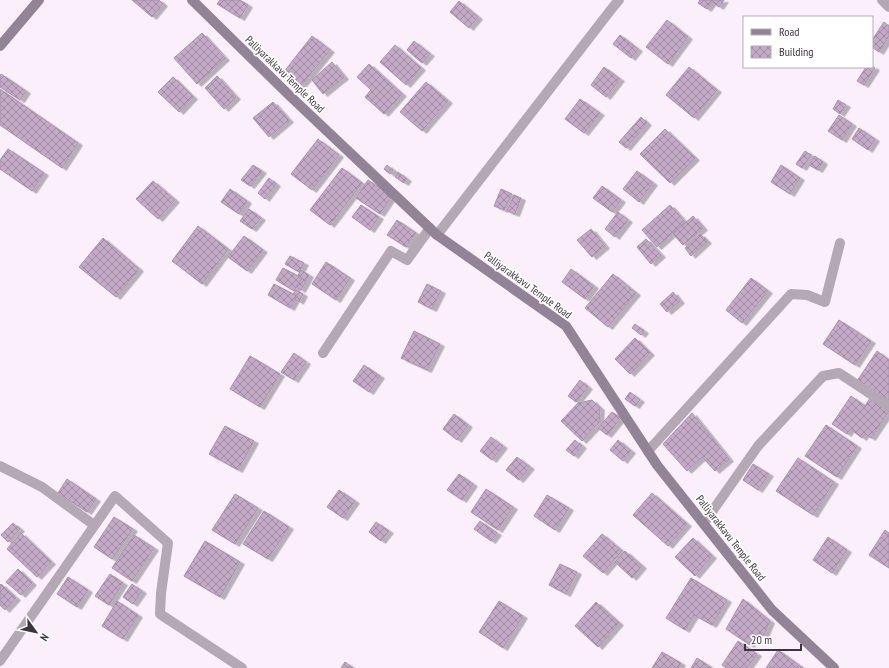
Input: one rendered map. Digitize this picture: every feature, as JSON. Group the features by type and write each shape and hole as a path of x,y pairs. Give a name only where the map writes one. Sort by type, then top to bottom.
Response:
{"street":[{"path":"0,46 39,0"},
{"name":"Palliyarakkavu Temple Road","path":"192,0 434,232 566,326 657,464 772,610 834,668"},
{"path":"323,353 391,251 407,260 434,232 619,0"},
{"path":"882,0 889,7"},
{"path":"648,451 791,294 807,295 825,302 840,243"},
{"path":"704,523 758,446 823,376 839,373 889,406"},
{"path":"0,466 42,486 94,525"},
{"path":"0,662 115,496 168,543 161,593 160,614 242,668"}],"building":[{"path":"132,0 159,0 163,4 152,17"},
{"path":"220,0 240,0 248,5 240,18 217,4"},
{"path":"700,0 724,0 719,7 712,2 707,9 698,3"},
{"path":"459,1 478,17 469,28 450,12"},
{"path":"667,20 688,37 668,64 646,47"},
{"path":"884,22 889,26 889,36 879,52 873,48 873,38"},
{"path":"202,33 225,58 197,84 174,58"},
{"path":"620,35 638,49 631,58 613,44"},
{"path":"312,36 330,50 300,87 283,73"},
{"path":"414,41 430,54 422,63 407,50"},
{"path":"395,45 421,68 406,85 380,62"},
{"path":"332,62 344,77 323,94 312,80"},
{"path":"369,64 402,94 384,114 365,97 371,90 357,77"},
{"path":"604,67 620,79 606,97 591,85"},
{"path":"689,67 717,90 694,118 666,95"},
{"path":"873,67 875,68 864,85 857,81 865,68 873,68"},
{"path":"1,74 26,91 20,100 0,87"},
{"path":"217,76 236,97 224,109 205,88"},
{"path":"173,77 193,97 179,112 158,92"},
{"path":"426,82 448,101 422,131 400,112"},
{"path":"0,89 78,143 62,168 0,125"},
{"path":"580,99 600,113 584,133 565,119"},
{"path":"838,100 846,105 840,114 833,109"},
{"path":"273,102 289,120 269,137 253,118"},
{"path":"839,115 852,124 842,140 828,131"},
{"path":"641,117 647,123 626,148 619,142"},
{"path":"859,128 875,139 868,150 852,139"},
{"path":"665,129 695,158 670,183 640,154"},
{"path":"318,139 339,155 312,190 291,174"},
{"path":"8,149 44,173 32,191 0,169 0,160"},
{"path":"805,151 811,155 802,168 796,164"},
{"path":"815,156 823,162 818,170 809,165"},
{"path":"253,165 262,171 250,186 241,180"},
{"path":"387,165 393,170 390,174 384,169"},
{"path":"781,165 800,178 790,194 771,182"},
{"path":"342,168 362,183 330,225 310,210"},
{"path":"637,171 653,183 639,202 623,189"},
{"path":"398,172 407,179 404,183 395,177"},
{"path":"269,178 276,184 265,199 258,193"},
{"path":"368,180 392,196 380,214 356,198"},
{"path":"153,181 175,200 158,219 136,199"},
{"path":"602,186 621,200 612,212 593,198"},
{"path":"230,189 247,201 239,214 221,202"},
{"path":"501,189 512,194 504,210 494,206"},
{"path":"514,195 521,198 515,214 507,211"},
{"path":"361,205 379,217 370,230 352,217"},
{"path":"670,205 685,222 657,247 642,230"},
{"path":"249,209 261,218 252,229 240,221"},
{"path":"618,212 628,220 615,237 605,229"},
{"path":"693,216 703,228 683,245 673,234"},
{"path":"397,220 416,233 406,247 387,235"},
{"path":"198,226 228,249 202,284 172,261"},
{"path":"591,229 605,246 592,257 577,240"},
{"path":"700,234 707,241 691,256 685,248"},
{"path":"244,236 263,250 247,271 228,257"},
{"path":"103,238 139,269 116,297 79,267"},
{"path":"646,239 661,255 651,264 637,247"},
{"path":"290,256 304,263 299,272 285,264"},
{"path":"326,262 350,278 336,300 312,284"},
{"path":"283,268 302,278 294,291 276,280"},
{"path":"571,269 594,286 585,299 562,282"},
{"path":"301,270 309,275 301,290 296,287 302,278 298,275"},
{"path":"613,274 636,293 608,327 585,308"},
{"path":"751,278 768,291 742,323 726,310"},
{"path":"274,284 297,296 290,308 268,295"},
{"path":"427,284 441,291 432,309 418,302"},
{"path":"296,290 303,294 299,302 295,299 297,296 293,294"},
{"path":"673,292 680,301 667,312 660,304"},
{"path":"839,320 871,341 855,365 823,344"},
{"path":"635,324 644,331 641,335 632,328"},
{"path":"414,331 440,344 427,370 401,358"},
{"path":"635,338 650,353 630,374 615,359"},
{"path":"877,351 889,360 888,402 857,381"},
{"path":"294,353 306,362 294,380 281,372"},
{"path":"250,356 280,374 260,407 230,389"},
{"path":"364,365 380,376 369,392 353,381"},
{"path":"580,380 588,387 576,402 568,396"},
{"path":"630,392 640,400 635,406 625,399"},
{"path":"851,396 865,406 870,398 889,411 871,438 865,434 862,438 850,429 847,434 832,424"},
{"path":"592,400 600,408 599,423 582,441 561,421 578,403"},
{"path":"612,412 621,418 607,435 598,428"},
{"path":"692,413 729,459 715,471 702,457 687,471 663,444"},
{"path":"454,414 468,425 457,440 443,429"},
{"path":"826,425 857,446 837,477 805,456"},
{"path":"225,426 254,441 238,470 209,454"},
{"path":"491,437 503,446 492,460 480,451"},
{"path":"575,440 582,446 574,456 566,450"},
{"path":"618,440 631,451 623,461 610,450"},
{"path":"517,457 530,467 519,480 506,470"},
{"path":"798,458 834,482 813,515 776,491"},
{"path":"753,464 769,474 758,490 743,480"},
{"path":"459,474 473,484 462,500 447,490"},
{"path":"67,479 96,499 87,512 58,493"},
{"path":"486,489 513,507 498,530 471,512"},
{"path":"339,490 355,501 343,518 327,507"},
{"path":"652,493 687,524 668,546 633,515"},
{"path":"235,494 258,508 235,544 212,530"},
{"path":"547,495 569,508 555,530 534,516"},
{"path":"264,511 289,527 268,559 243,544"},
{"path":"114,517 133,529 112,559 94,547"},
{"path":"480,521 497,533 491,541 474,529"},
{"path":"376,522 389,531 381,541 369,532"},
{"path":"13,523 20,529 8,542 1,535"},
{"path":"885,530 889,533 889,568 869,555"},
{"path":"21,533 51,562 37,577 7,549"},
{"path":"602,534 622,551 603,573 583,556"},
{"path":"134,535 154,548 132,581 112,568"},
{"path":"828,537 847,550 832,573 813,560"},
{"path":"693,538 712,556 695,576 675,557"},
{"path":"205,541 240,562 220,597 184,576"},
{"path":"625,551 642,566 632,578 615,562"},
{"path":"560,564 577,572 566,594 549,585"},
{"path":"18,569 32,583 21,595 6,582"},
{"path":"110,574 123,583 109,605 95,596"},
{"path":"68,577 88,590 77,607 57,594"},
{"path":"691,578 727,600 712,625 694,615 685,630 666,618"},
{"path":"1,584 16,598 5,610 0,605"},
{"path":"132,584 142,591 133,604 123,597"},
{"path":"743,599 770,621 764,635 758,633 750,645 726,629"},
{"path":"117,601 138,615 123,639 102,626"},
{"path":"499,601 523,616 503,648 479,632"},
{"path":"596,602 619,623 598,647 575,626"},
{"path":"738,641 757,654 747,668 726,668 722,665"},
{"path":"778,650 803,668 766,668"},
{"path":"662,652 681,663 678,668 652,668"},
{"path":"697,658 712,668 691,668"},
{"path":"345,662 353,668 341,668"}]}
